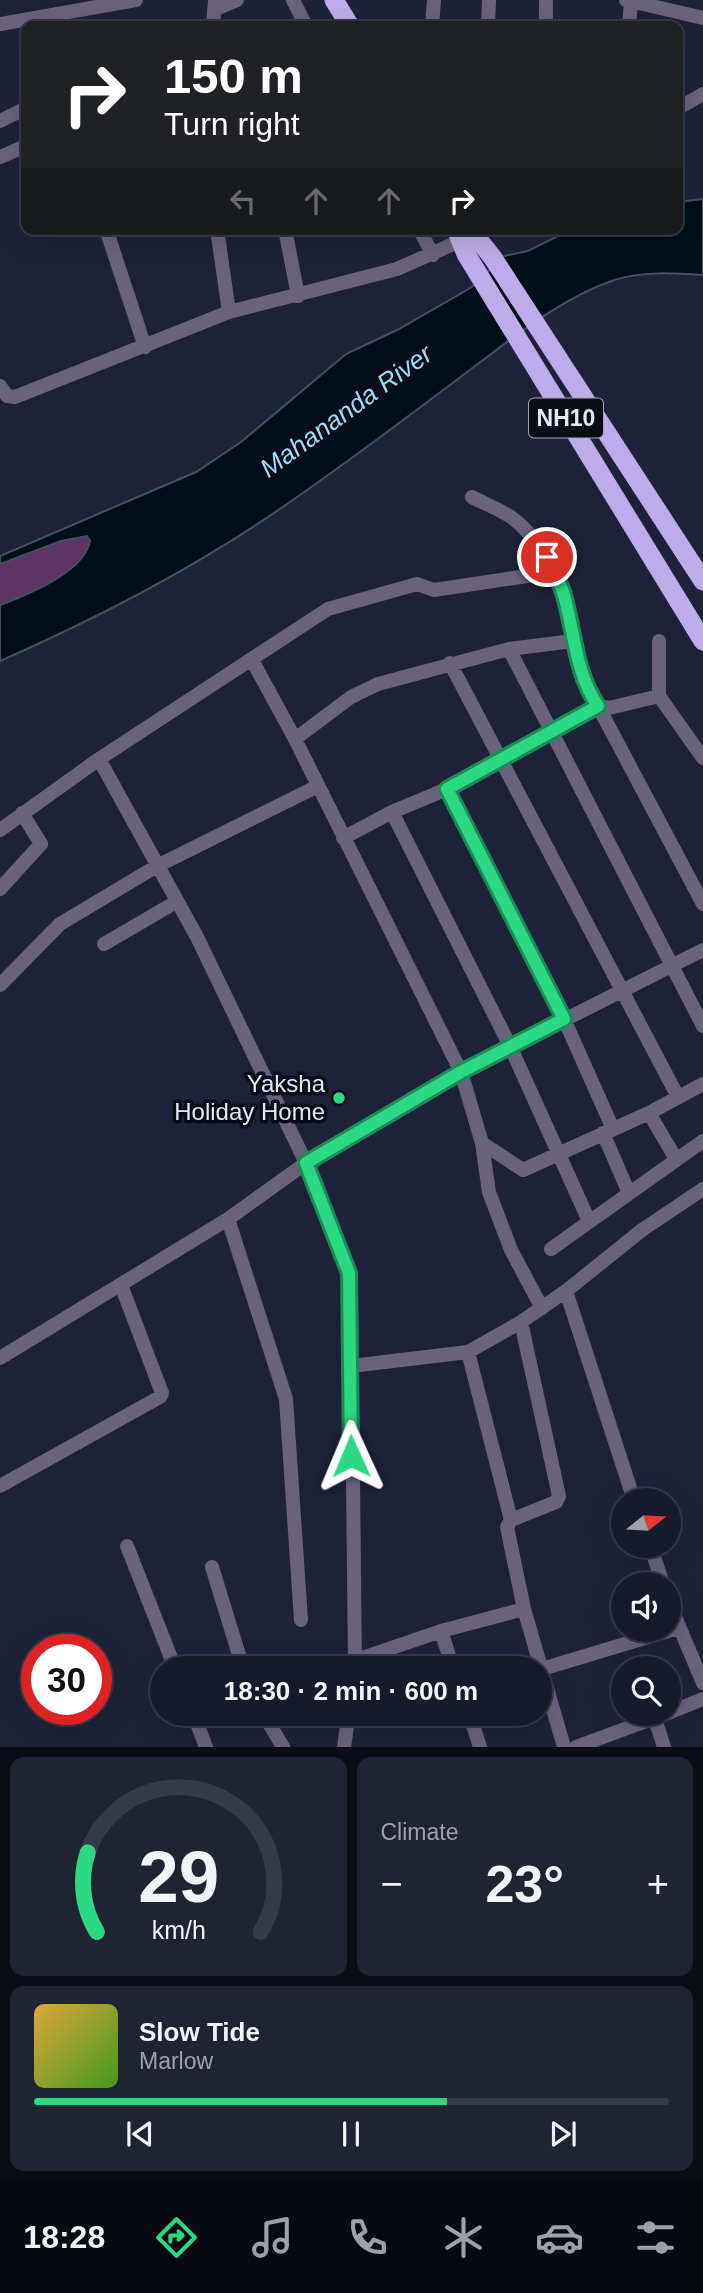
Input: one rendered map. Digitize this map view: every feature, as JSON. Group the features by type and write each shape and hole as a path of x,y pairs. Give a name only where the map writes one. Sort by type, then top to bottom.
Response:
{"highway":[{"path":"334,0 347,21"},
{"name":"NH10","path":"458,235 466,254 703,640"},
{"path":"475,235 493,258 703,581"}],"street":[{"path":"0,24 136,0"},
{"path":"216,4 237,0"},
{"path":"293,0 304,21"},
{"path":"432,21 434,0"},
{"path":"488,21 489,0"},
{"path":"546,0 546,21"},
{"path":"629,21 628,1 683,6 703,18"},
{"path":"683,106 703,94"},
{"path":"0,121 21,110"},
{"path":"0,157 21,148"},
{"path":"108,235 145,347"},
{"path":"217,235 229,312"},
{"path":"286,235 298,296"},
{"path":"422,235 433,255"},
{"path":"0,386 7,396 15,397 229,312 390,271 433,255 471,235"},
{"path":"472,497 512,518 547,557 562,591 586,688 697,876 703,904"},
{"path":"0,830 99,759 334,607 417,584 434,590 553,572"},
{"path":"295,739 351,697 379,684 509,649 573,641"},
{"path":"659,641 659,696 703,758"},
{"path":"509,649 703,1026"},
{"path":"252,660 295,739 461,1072 482,1143 489,1192 511,1250 542,1308"},
{"path":"450,663 625,991 678,1097"},
{"path":"343,838 392,812 447,789 598,706 609,708 659,696"},
{"path":"99,759 197,937 306,1163 349,1273 355,1656"},
{"path":"0,985 60,924 157,866 318,786"},
{"path":"447,789 564,1019 629,1193"},
{"path":"392,812 510,1046 589,1221"},
{"path":"0,889 41,844 22,813"},
{"path":"104,944 176,902"},
{"path":"0,1340 2,1356 228,1219 306,1163 461,1072 703,950"},
{"path":"482,1143 520,1169 702,1087"},
{"path":"649,1113 676,1160"},
{"path":"551,1249 703,1141"},
{"path":"351,1366 468,1352 542,1308 642,1230 703,1189"},
{"path":"228,1219 286,1399 301,1620"},
{"path":"0,1486 160,1397 162,1392 121,1285"},
{"path":"566,1291 630,1488"},
{"path":"511,1520 556,1502 559,1496 521,1322"},
{"path":"468,1352 511,1520 507,1528 524,1609 538,1656"},
{"path":"127,1546 170,1656"},
{"path":"212,1567 239,1656"},
{"path":"376,1656 441,1631 524,1609"},
{"path":"441,1631 449,1656"},
{"path":"681,1635 703,1683"},
{"path":"552,1666 632,1642"},
{"path":"681,1708 703,1699"},
{"path":"552,1704 564,1747"},
{"path":"198,1726 206,1747"},
{"path":"271,1726 283,1747"},
{"path":"344,1747 347,1726"},
{"path":"473,1726 480,1747"},
{"path":"576,1747 634,1726"},
{"path":"664,1726 664,1747"}],"shaded area":[{"path":"87,536 90,545 62,574 39,589 0,605 0,564 61,541"}],"water":[{"name":"Mahananda River","path":"703,199 703,275 636,275 614,280 576,297 524,329 358,453 253,527 147,590 0,661 0,605 39,589 66,572 86,552 90,541 87,536 61,541 0,564 0,556 196,472 241,442 346,354 399,329 472,287 504,256 528,251 560,235 683,235 683,201"}],"place":[{"name":"Yaksha Holiday Home","path":"339,1098"}],"route":[{"path":"351,1456 349,1273 306,1163 461,1072 564,1019 447,789 598,706 586,688 562,591 547,557"}]}
